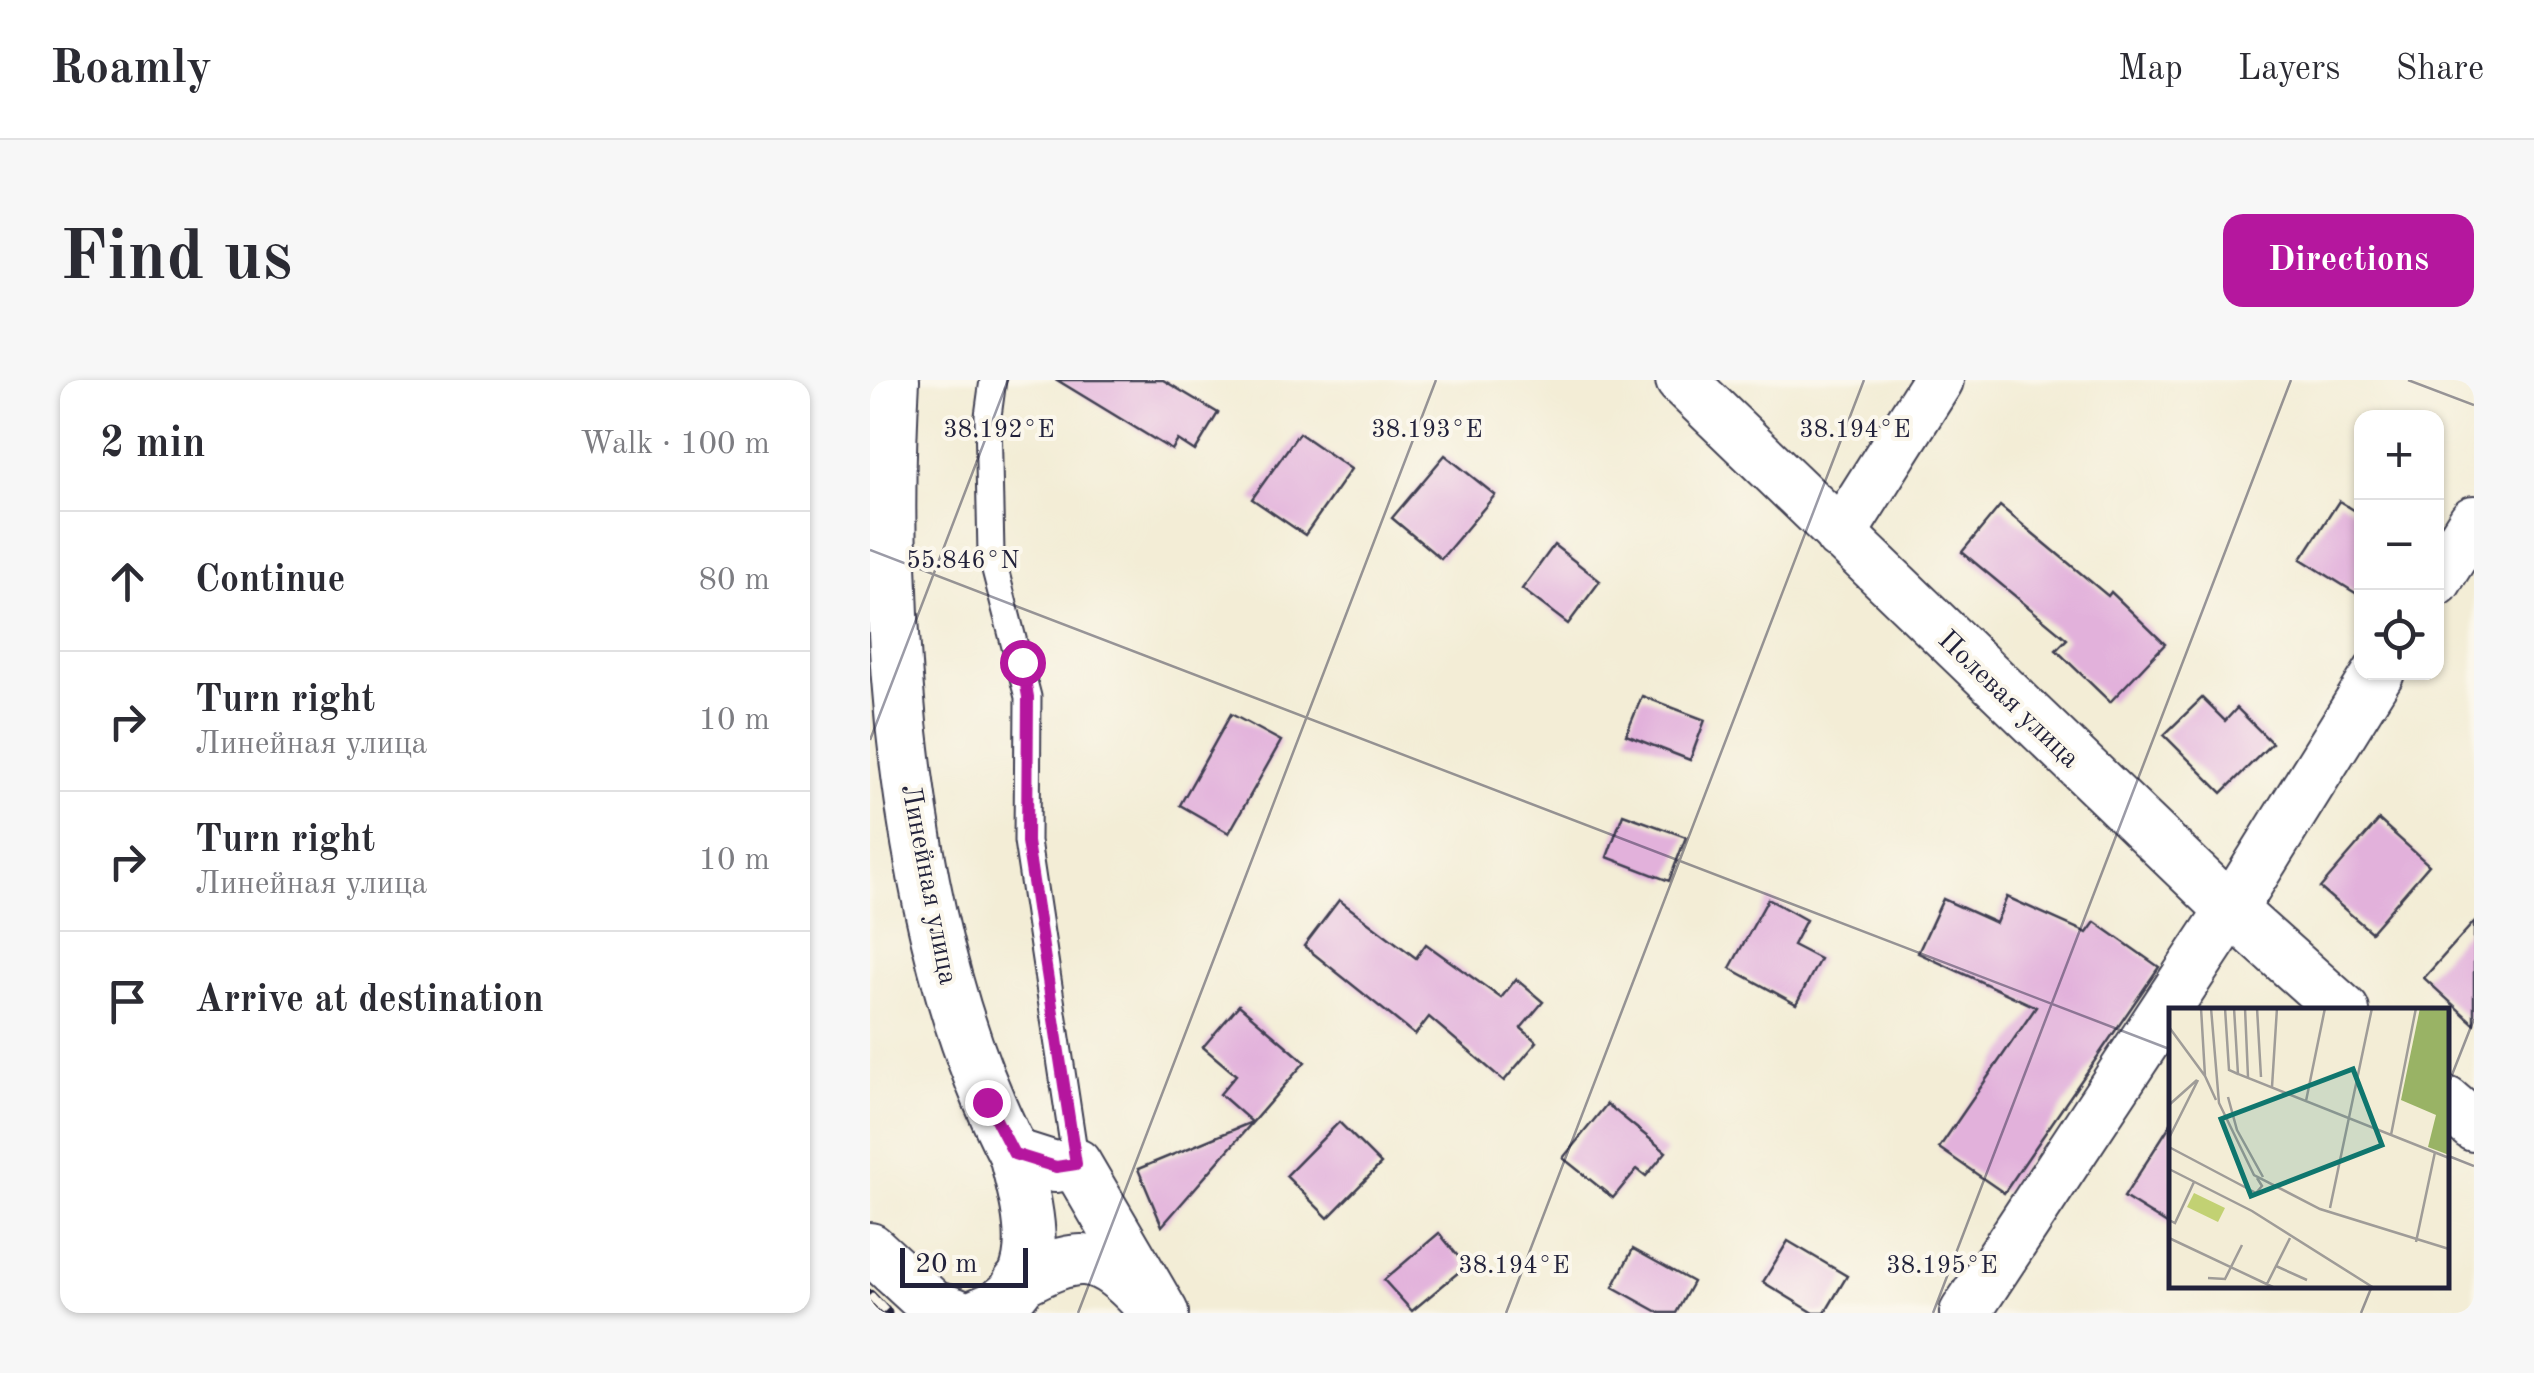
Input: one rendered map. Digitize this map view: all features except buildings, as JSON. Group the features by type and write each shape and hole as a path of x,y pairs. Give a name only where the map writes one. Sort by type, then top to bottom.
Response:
{"street":[{"name":"Линейная улица","path":"894,380 889,475 896,654 914,828 949,980 987,1102 1049,1162"},
{"name":"Полевая улица","path":"1681,380 2231,910 2342,1008"},
{"path":"1840,536 1938,380"},
{"path":"2444,568 2474,520"},
{"path":"1966,1313 2231,910 2374,680"},
{"path":"2449,1105 2474,1126"},
{"path":"999,1298 1032,1260 1031,1231 1049,1162"},
{"path":"1049,1162 1160,1313"},
{"path":"870,1248 933,1306 955,1313"},
{"path":"999,1298 1064,1259 1096,1260 1118,1272 1160,1313"}],"lane":[{"path":"993,380 988,416 991,554 1028,697 1027,842 1049,1162"}],"railway":[{"path":"870,1295 887,1313"}],"route":[{"path":"987,1102 1014,1154 1056,1167 1076,1164 1027,842 1028,697 1022,662"}]}
